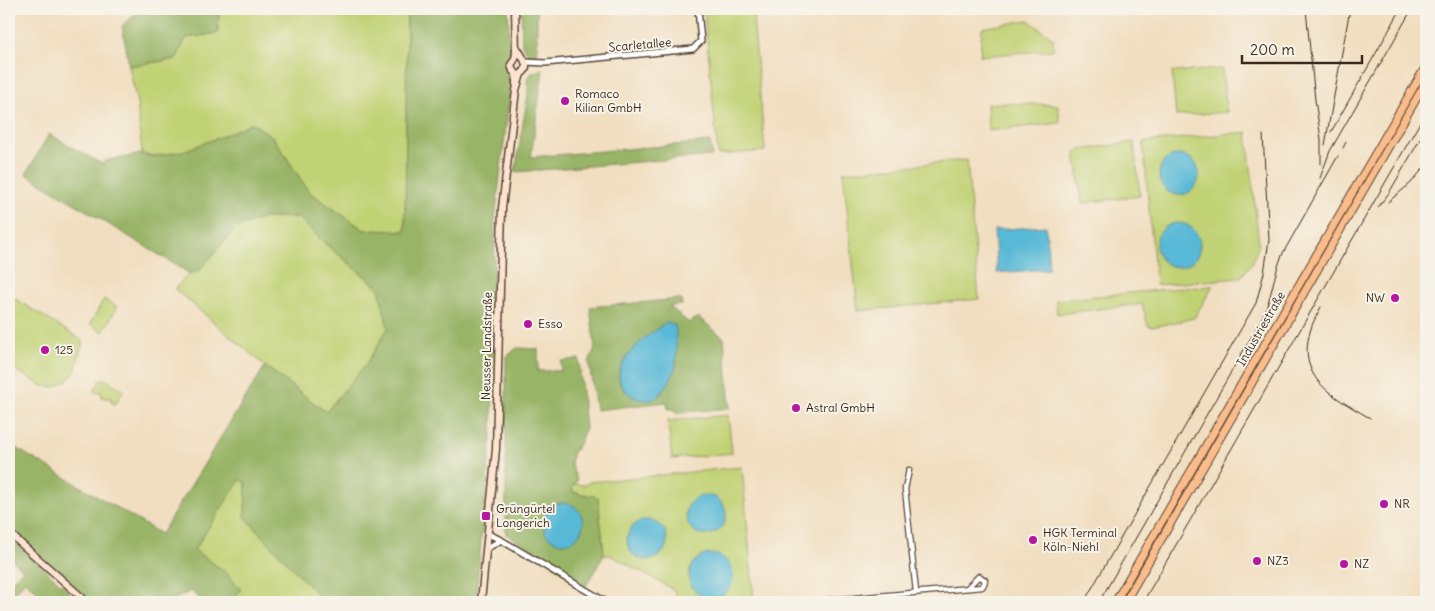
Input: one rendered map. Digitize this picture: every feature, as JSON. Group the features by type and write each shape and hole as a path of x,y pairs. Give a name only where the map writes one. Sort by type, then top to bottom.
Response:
{"highway":[{"name":"Industriestraße","path":"1115,602 1426,66"},
{"name":"Industriestraße","path":"1125,602 1426,82"}],"main road":[{"name":"Neusser Landstraße","path":"481,602 498,412 502,208 518,73 511,68 515,59 516,46 515,9"},
{"name":"Neusser Landstraße","path":"516,46 525,62"},
{"path":"515,59 525,62 525,71 518,73"},
{"path":"9,533 87,602"}],"street":[{"name":"Scarletallee","path":"525,62 545,63 693,49 701,41 698,9"},
{"path":"909,470 905,489 916,592"},
{"path":"488,525 501,540"},
{"path":"488,534 606,602"},
{"path":"486,549 501,540"},
{"path":"807,602 967,588"}],"green space":[{"path":"142,9 219,9 218,33 186,38 176,59 129,66 122,26"},
{"path":"219,9 407,9 405,231 364,230 309,192 273,137 252,123 213,141 183,151 168,154 142,154 137,103 129,66 176,59 186,38 218,33"},
{"path":"407,9 508,9 510,53 506,68 511,84 495,218 492,431 475,602 324,602 245,517 246,483 240,480 194,550 227,573 241,590 230,602 204,602 191,591 168,602 93,602 9,528 9,444 161,534 265,366 326,412 367,363 388,328 379,288 322,241 298,217 264,218 236,228 198,272 189,273 26,174 49,134 102,164 105,161 142,154 152,157 183,151 252,123 273,137 309,192 364,230 405,231"},
{"path":"521,9 537,9 537,55 529,55 522,46"},
{"path":"704,9 817,9 817,11 753,17 765,151 718,155"},
{"path":"1028,20 1053,38 1053,50 980,56 982,28"},
{"path":"543,69 531,157 710,142 712,156 515,172 528,94 527,79 532,73"},
{"path":"1222,69 1227,112 1176,116 1172,72"},
{"path":"987,104 1058,105 1060,123 988,131"},
{"path":"1247,132 1259,245 1252,263 1240,278 1156,285 1143,142"},
{"path":"1134,142 1140,196 1082,203 1075,151"},
{"path":"967,160 979,299 858,311 843,172"},
{"path":"298,217 322,241 379,288 388,328 367,363 326,412 265,366 175,289 189,273 198,272 236,228 264,218"},
{"path":"1213,286 1194,318 1153,327 1148,326 1142,304 1057,314 1056,300"},
{"name":"125","path":"9,295 83,341 75,372 67,381 54,387 43,386 9,366"},
{"path":"104,299 117,307 103,332 90,324"},
{"path":"681,299 682,305 669,306 689,323 698,317 724,338 730,408 675,413 675,409 668,409 667,402 596,410 589,362 595,348 590,307","holes":["659,328 634,397 624,390 619,382 647,338"]},
{"path":"517,348 538,349 538,371 561,371 561,361 579,359 585,429 579,444 572,454 571,465 577,480 572,488 573,492 598,497 604,555 586,586 557,568 547,558 506,534 506,357"},
{"path":"101,379 124,390 115,404 111,402 111,398 102,397 101,392 95,392"},
{"path":"728,415 732,453 672,459 668,421"},
{"path":"742,467 754,601 748,602 677,602 674,590 610,555 604,555 598,498 573,492 572,487 574,484 585,485 590,482"},
{"path":"240,479 246,483 245,517 324,602 230,602 240,591 194,550"},
{"path":"9,538 68,590 71,596 78,602 49,602 25,581 9,599 9,583 23,570 9,557"}],"water":[{"path":"1179,155 1193,161 1199,175 1193,189 1179,195 1165,189 1159,175 1165,161"},
{"path":"1178,223 1190,227 1196,233 1200,245 1196,257 1190,263 1178,267 1166,263 1160,257 1156,245 1160,233 1166,227"},
{"path":"1046,226 1049,269 997,273 994,230"},
{"path":"667,322 675,325 676,330 674,372 666,387 657,397 640,400 628,393 623,387 619,374 621,367 635,347"},
{"path":"710,495 717,498 723,504 726,515 725,523 717,532 710,535 702,535 695,532 687,523 686,511 689,504 698,496"},
{"path":"567,503 574,506 580,512 583,523 582,531 574,540 567,543 559,543 552,540 544,531 543,519 546,512 555,504"},
{"path":"651,520 658,523 664,529 667,540 666,548 658,557 651,560 643,560 636,557 628,548 627,536 630,529 639,521"},
{"path":"711,554 723,558 729,564 733,576 729,588 723,594 711,598 699,594 693,588 689,576 693,564 699,558"}],"railway":[{"path":"1306,9 1321,139 1321,164"},
{"path":"1325,145 1350,9"},
{"path":"1331,132 1401,9"},
{"path":"1320,178 1330,151 1412,9"},
{"path":"1143,602 1426,112"},
{"path":"1378,207 1389,193 1426,129"},
{"path":"1084,602 1256,303 1264,273 1269,240 1263,135"},
{"path":"1343,148 1346,142"},
{"path":"1099,602 1261,320 1268,304 1283,253 1338,156"},
{"path":"1388,202 1411,183 1426,165"},
{"path":"1321,307 1311,329 1307,349 1309,363 1314,375 1332,395 1370,418"}],"place":[{"name":"Romaco Kilian GmbH","path":"565,101"},
{"name":"NW","path":"1395,298"},
{"name":"Esso","path":"528,324"},
{"name":"125","path":"45,350"},
{"name":"Astral GmbH","path":"796,408"},
{"name":"NR","path":"1384,504"},
{"name":"Grüngürtel Longerich","path":"486,516"},
{"name":"HGK Terminal Köln-Niehl","path":"1033,540"},
{"name":"NZ3","path":"1257,561"},
{"name":"NZ","path":"1344,564"}]}
